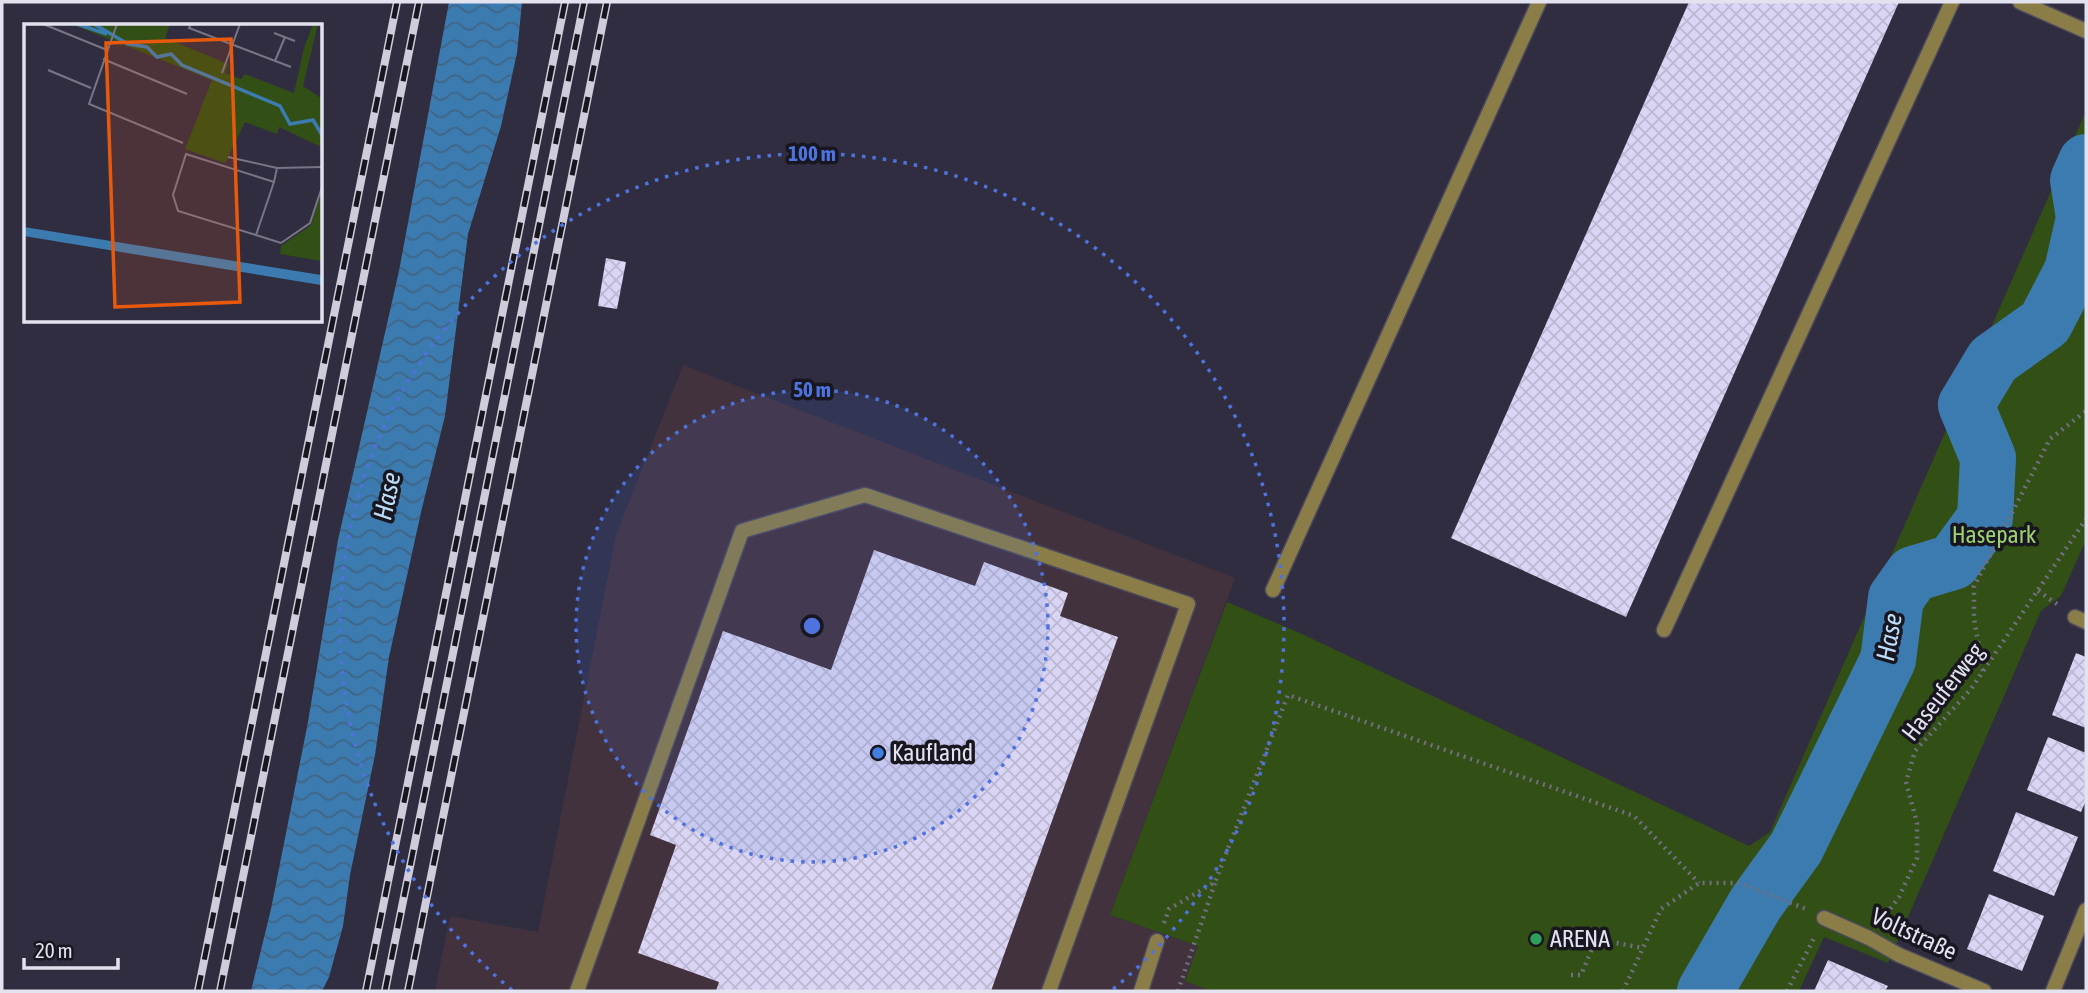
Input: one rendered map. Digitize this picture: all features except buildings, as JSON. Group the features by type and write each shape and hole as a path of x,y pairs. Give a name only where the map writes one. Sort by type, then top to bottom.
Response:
{"street":[{"path":"1273,590 1539,2"},
{"path":"1664,630 1952,2"},
{"path":"2029,4 2086,31"},
{"path":"578,991 742,531 865,495 1188,604 1049,991"},
{"path":"2053,991 2086,910"},
{"name":"Voltstraße","path":"1824,918 1899,955 1984,991"},
{"path":"1141,991 1157,941"}],"path":[{"path":"1983,672 1974,618 1974,586 2050,439 2086,411"},
{"name":"Haseuferweg","path":"1869,938 1899,897 1917,858 1917,823 1906,782 1915,751 1971,689 2086,519"},
{"path":"1178,991 1215,882 1289,695 1634,816 1699,883"},
{"path":"1157,941 1169,909 1215,882"},
{"path":"1623,991 1661,909 1699,883 1740,883 1808,910"},
{"path":"1787,991 1824,918"},
{"path":"1571,975 1581,975 1596,939 1643,948"}],"shaded area":[{"path":"683,365 1235,578 1110,915 1198,946 1185,981 1211,991 435,991 450,916 538,932 616,535"}],"green space":[{"name":"Hasepark","path":"2086,111 2086,540 2061,596 2041,611 1888,963 1824,937 1799,991 1211,991 1185,981 1198,946 1110,915 1227,602 1302,634 1749,846 1770,832"}],"water":[{"path":"449,2 522,2 517,53 501,126 468,234 445,416 389,657 375,755 350,875 343,926 329,977 322,991 251,991 271,909 308,722 338,540 399,271"}],"waterway":[{"name":"Hase","path":"1705,991 1756,903 1796,848 1888,660 1896,598 1913,574 1953,562 1985,518 1988,458 1966,405 1993,360 2045,323 2072,271 2084,218 2078,180 2086,162"}],"railway":[{"path":"198,991 397,2"},
{"path":"220,991 419,2"},
{"path":"366,991 565,2"},
{"path":"385,991 584,2"},
{"path":"408,991 607,2"}],"place":[{"name":"Kaufland","path":"878,753"},
{"name":"ARENA","path":"1536,939"}]}
